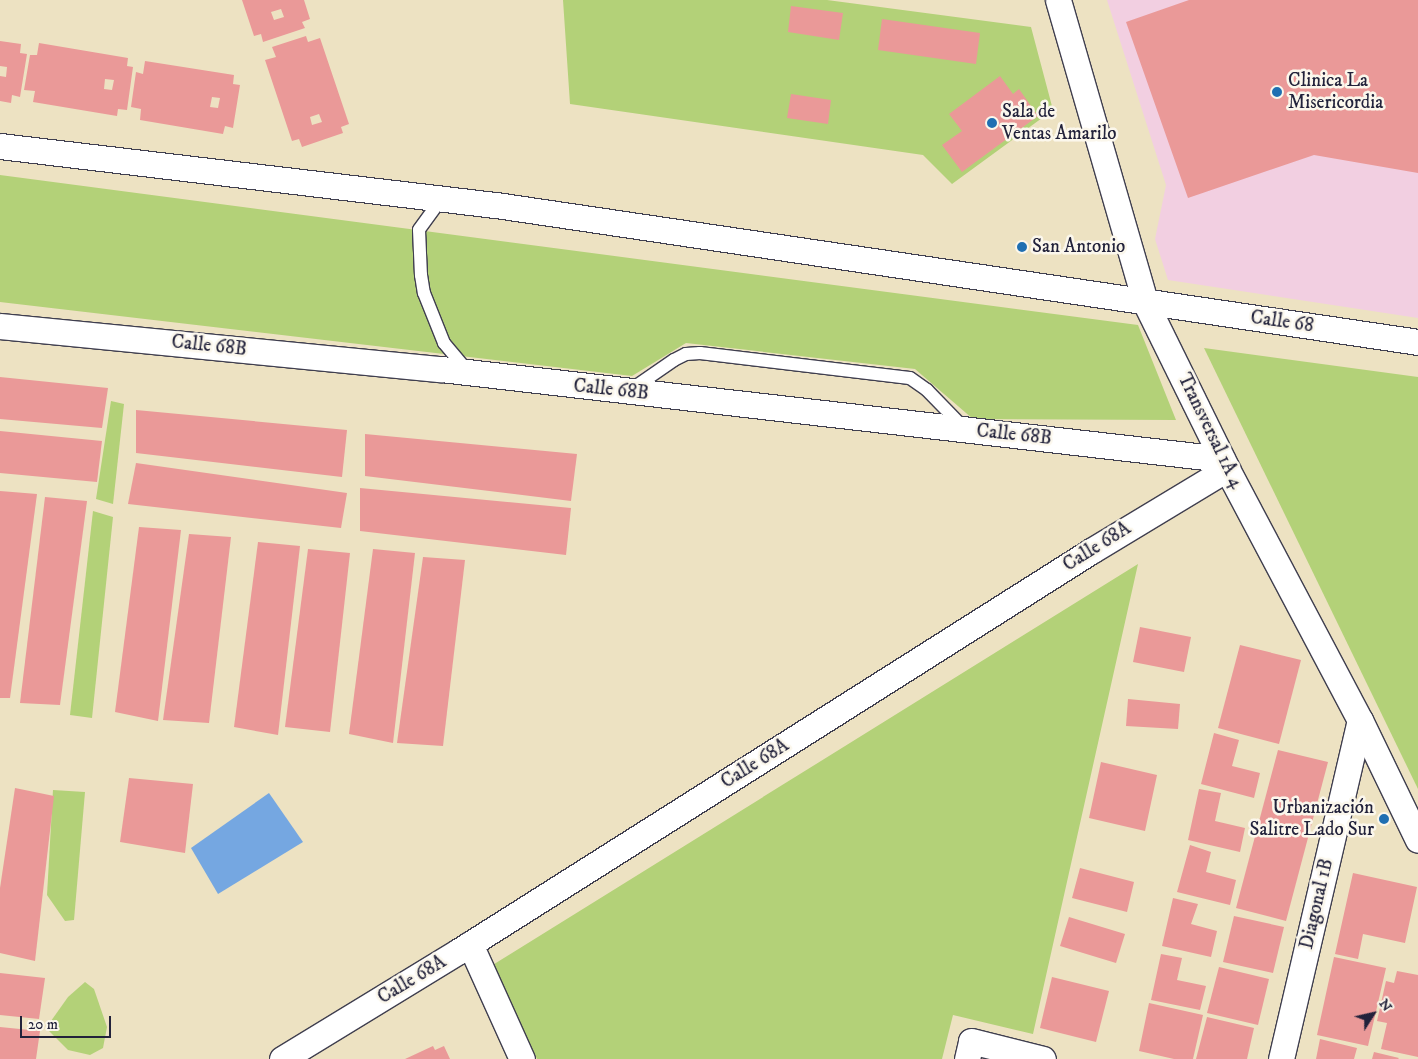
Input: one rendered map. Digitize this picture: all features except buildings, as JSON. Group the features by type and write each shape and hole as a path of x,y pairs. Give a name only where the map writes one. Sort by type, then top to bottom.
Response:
{"street":[{"name":"Transversal 1A 4","path":"1058,0 1145,302 1225,464 1360,720 1418,840"},
{"path":"0,146 442,198 1145,302"},
{"name":"Calle 68","path":"1145,302 1418,342"},
{"name":"Calle 68B","path":"0,326 472,374 966,430 1225,464"},
{"name":"Calle 68A","path":"282,1059 470,944 1091,551 1225,464"},
{"name":"Diagonal 1B","path":"1281,1059 1360,720"},
{"path":"470,944 522,1059"},
{"path":"969,1050 1043,1059"}],"lane":[{"path":"442,198 419,230 421,275 424,293 444,343 472,374"},
{"path":"628,392 674,360 686,354 700,353 910,378 927,390 966,430"}],"shaded area":[{"name":"Clinica La Misericordia","path":"1107,0 1418,0 1418,318 1168,280 1155,239 1166,185"}],"green space":[{"path":"563,0 827,0 1031,27 1053,110 952,184 923,155 570,104"},
{"path":"0,175 1138,325 1176,420 973,419 915,369 686,343 632,376 0,302"},
{"path":"1204,348 1418,377 1418,789"},
{"path":"111,401 124,404 113,504 96,499"},
{"path":"93,511 113,517 92,718 70,715"},
{"path":"1138,564 1033,1034 953,1015 942,1059 537,1059 491,966"},
{"path":"53,790 85,792 74,920 65,921 47,895"},
{"path":"85,982 94,989 107,1027 103,1048 90,1055 68,1050 46,1028 68,997"}],"water":[{"path":"269,793 303,842 218,894 191,848"}],"place":[{"name":"Clinica La Misericordia","path":"1277,92"},
{"name":"Sala de Ventas Amarilo","path":"992,123"},
{"name":"San Antonio","path":"1022,247"},
{"name":"Urbanización Salitre Lado Sur","path":"1384,819"}]}
